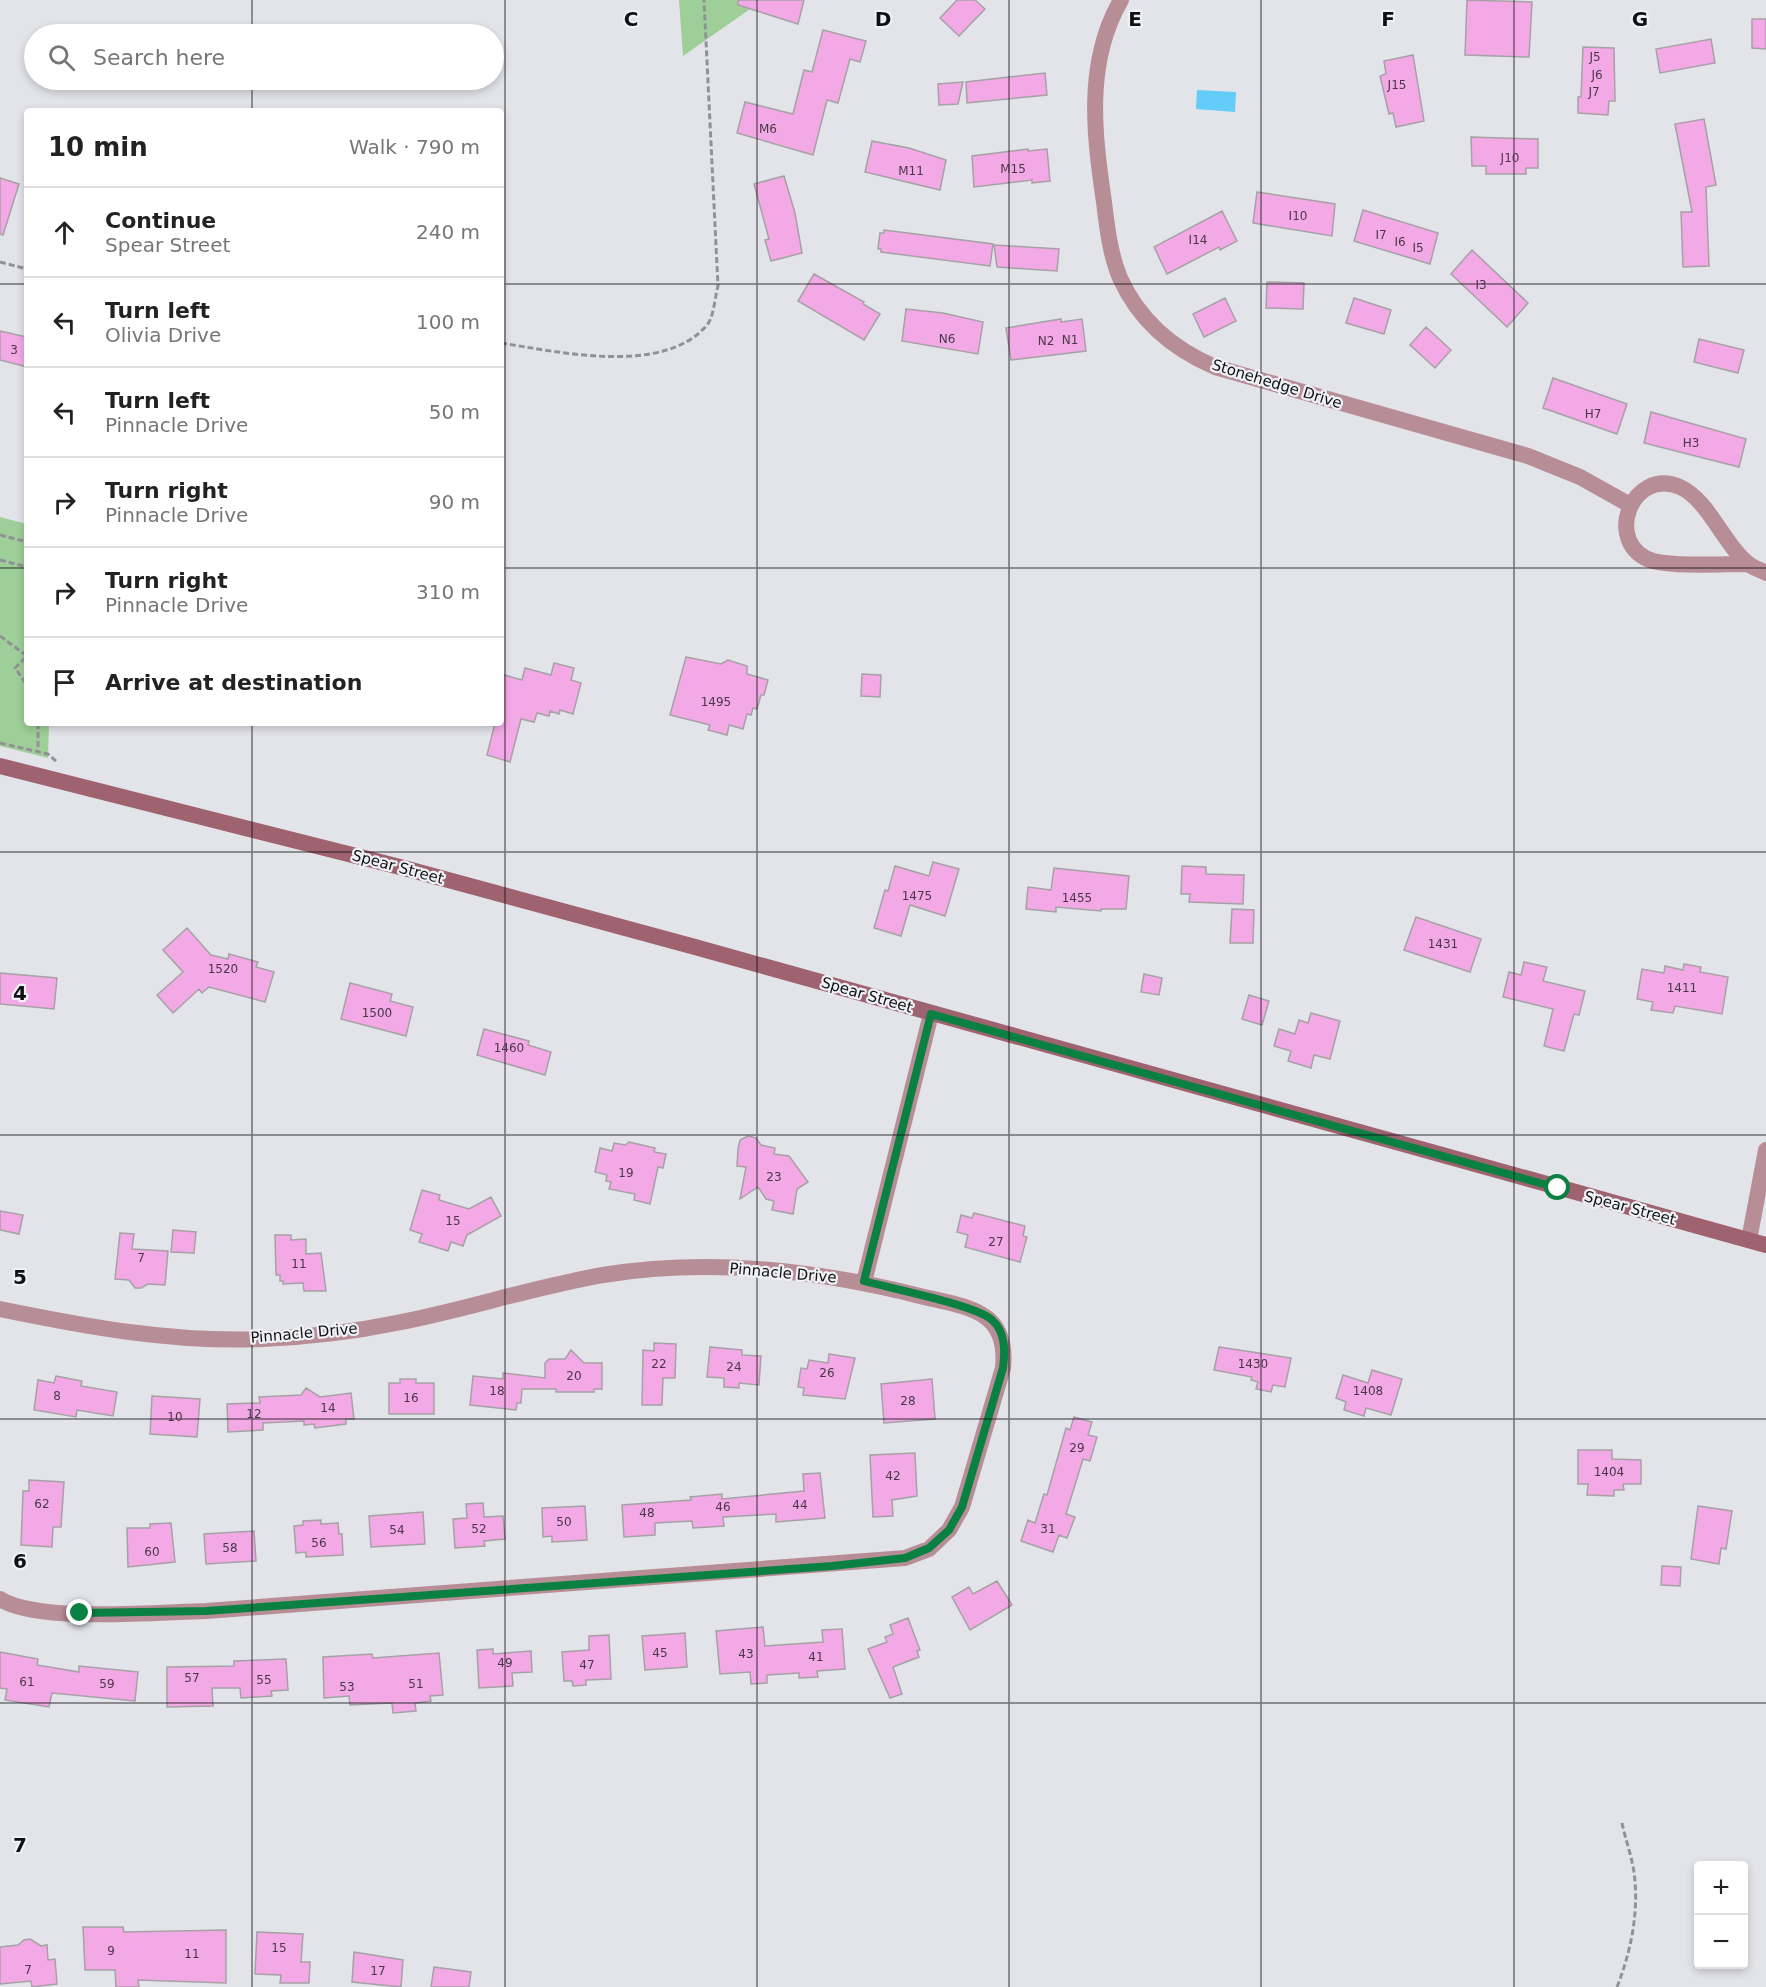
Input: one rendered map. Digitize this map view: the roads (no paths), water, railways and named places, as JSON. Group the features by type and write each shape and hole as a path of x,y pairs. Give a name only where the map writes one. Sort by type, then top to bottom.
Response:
{"main road":[{"name":"Spear Street","path":"0,766 404,868 1766,1245"}],"street":[{"name":"Stonehedge Drive","path":"1121,0 1107,30 1101,53 1096,80 1095,132 1113,256 1120,278 1150,324 1185,353 1215,367 1528,456 1580,477 1630,505"},
{"path":"1749,564 1660,562 1644,557 1632,545 1626,530 1630,505 1640,492 1654,485 1678,487 1692,496 1749,564 1766,573"},
{"path":"864,1281 931,1014"},
{"path":"1749,1240 1766,1150"},
{"name":"Pinnacle Drive","path":"0,1599 8,1604 49,1612 128,1614 206,1611 905,1558 929,1548 949,1530 962,1507 1003,1368 1005,1351 1002,1334 992,1319 954,1305 864,1281 741,1268 664,1269 603,1275 394,1324 265,1339 197,1340 132,1334 1,1314"}],"water":[{"path":"1197,90 1236,92 1235,112 1196,109"}]}
